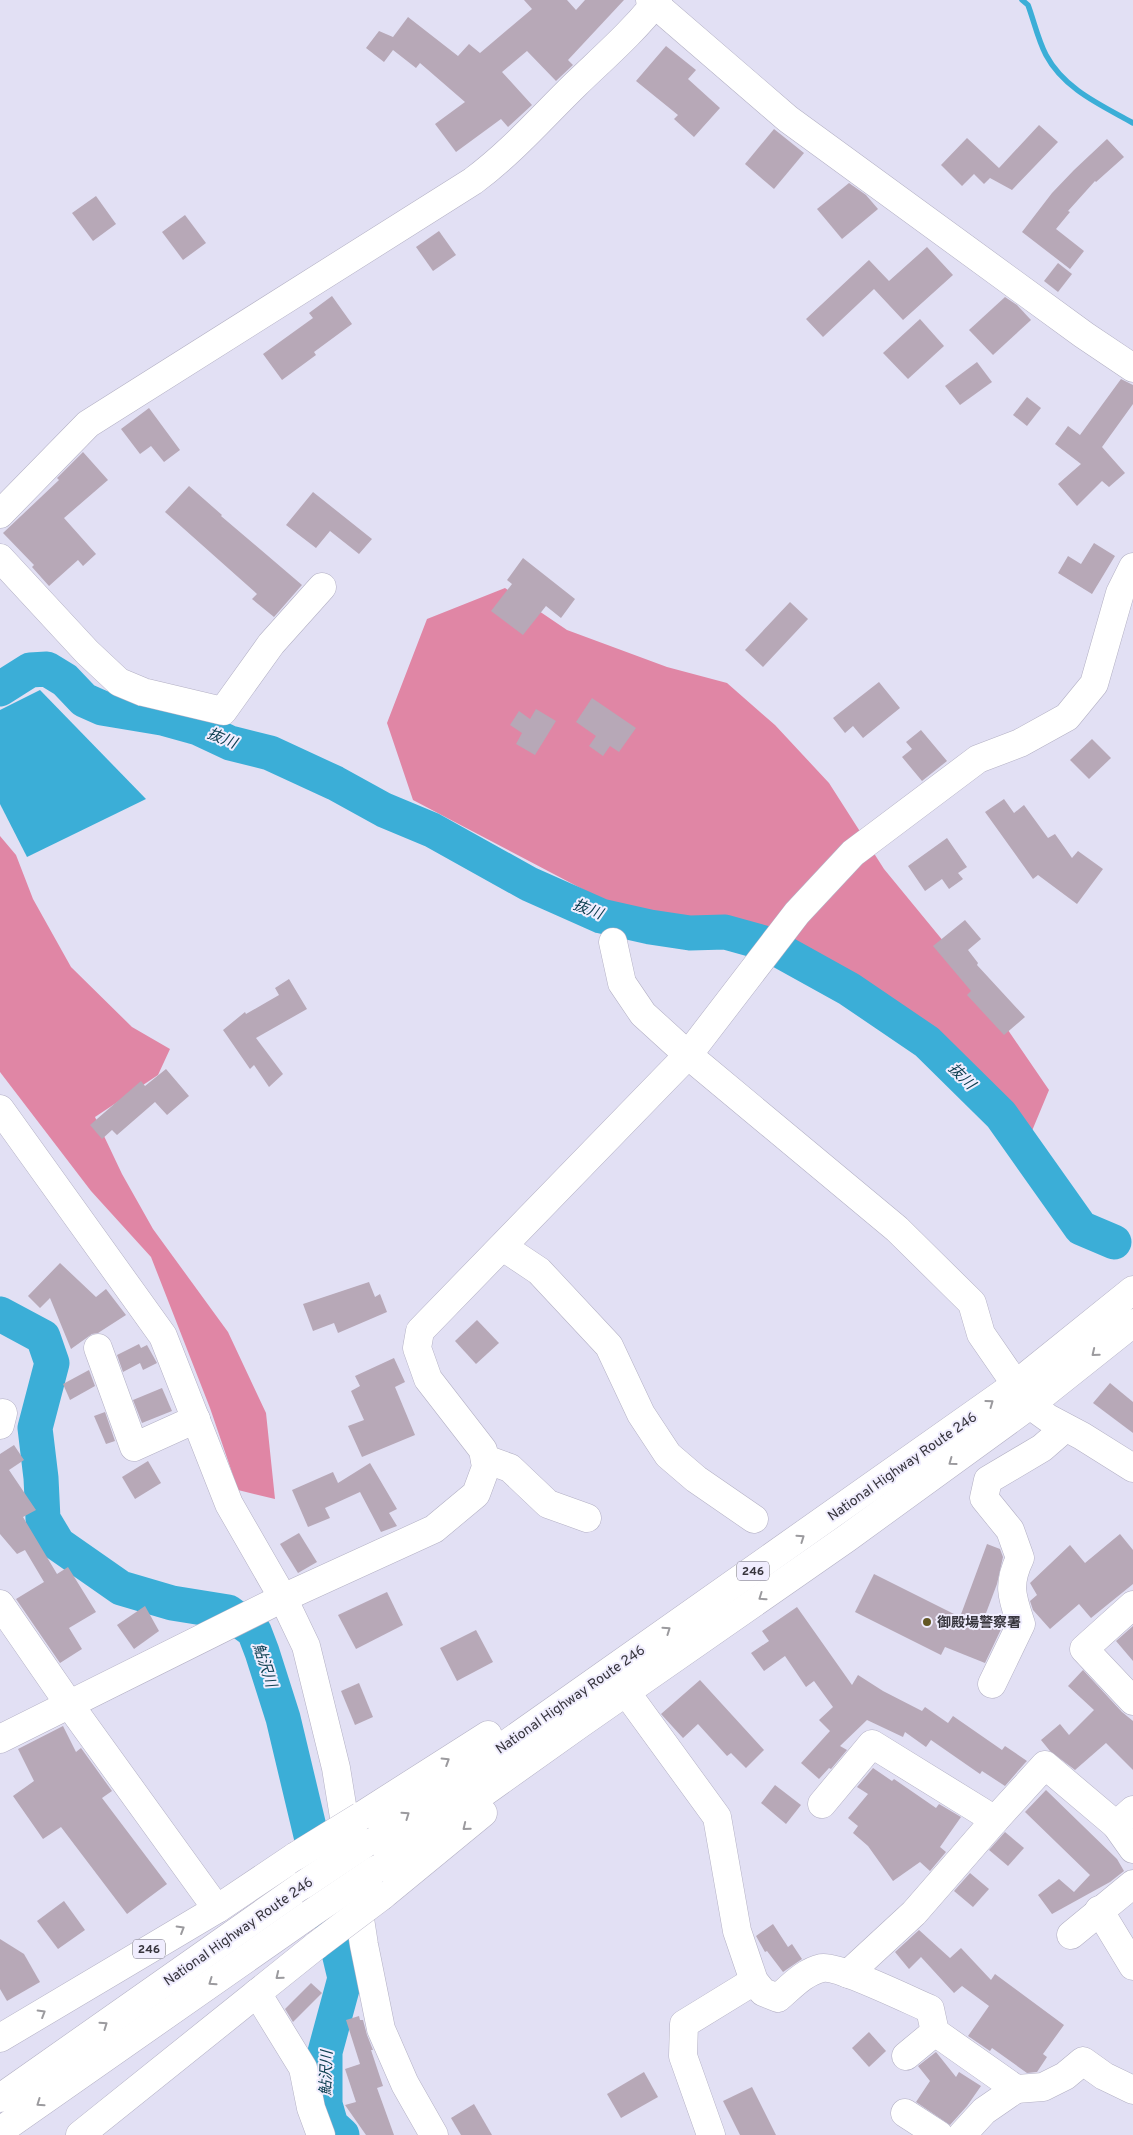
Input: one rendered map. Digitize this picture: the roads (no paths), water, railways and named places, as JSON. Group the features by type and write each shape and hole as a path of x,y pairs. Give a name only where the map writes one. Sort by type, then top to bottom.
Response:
{"main road":[{"path":"0,514 88,424 473,181 501,160 574,85 626,37 654,2 788,119 1084,335 1133,368"},
{"path":"0,558 86,652 119,682 143,692 223,711 271,644 322,587"},
{"path":"0,1739 227,1625 434,1529 476,1494 486,1467 483,1450 428,1379 417,1348 420,1331 688,1055 797,913 853,853 978,759 1020,743 1067,717 1094,684 1120,593 1133,567"},
{"path":"613,942 622,983 643,1014 688,1055 897,1229 972,1303 981,1334 1022,1395 1065,1428 1082,1436 1133,1468"},
{"path":"0,1109 163,1336 229,1504 271,1604 306,1646 336,1768 364,1945 381,2029 405,2084 434,2135"},
{"path":"503,1247 539,1272 609,1346 642,1414 668,1455 696,1479 754,1519"},
{"name":"National Highway Route 246","path":"0,2098 72,2064 310,1914 847,1538 1022,1395 1133,1290"},
{"name":"National Highway Route 246","path":"0,2131 72,2064 303,1885 366,1843 565,1701 835,1514 1133,1323"},
{"path":"98,1348 134,1447 196,1419"},
{"path":"992,1684 1021,1624 1012,1598 1012,1575 1020,1558 1010,1530 984,1498 988,1480 1042,1448 1065,1428"},
{"path":"485,1459 510,1468 548,1504 587,1518"},
{"path":"0,1604 69,1704 216,1908"},
{"path":"1133,1605 1084,1649 1133,1701"},
{"path":"626,1692 717,1817 737,1931 754,1981 763,1992 778,1998 807,1973 824,1968 848,1974 930,2009 935,2032 1016,2088 1043,2088 1065,2076 1083,2061 1104,2076 1133,2090"},
{"name":"246","path":"0,2038 216,1908 489,1734 565,1701"},
{"name":"246","path":"80,2135 317,1945 382,1896 512,1790 580,1724"},
{"path":"822,1804 872,1744 995,1820"},
{"path":"848,1974 914,1913 1045,1765 1124,1817 1133,1849"},
{"path":"1071,1935 1099,1910 1133,1884"},
{"path":"1099,1910 1133,1966"},
{"path":"711,2135 683,2056 684,2024 754,1981"},
{"path":"257,1993 304,2068 311,2108 321,2135"},
{"path":"906,2056 935,2032"},
{"path":"69,2135 151,2077"},
{"path":"962,2135 984,2111 1016,2088"},
{"path":"905,2113 939,2135"}],"water":[{"path":"40,690 146,799 27,857 0,804 0,710"}],"waterway":[{"path":"1022,0 1028,5 1046,55 1063,77 1073,87 1096,103 1133,123"},
{"name":"抜川","path":"0,689 30,670 47,669 65,680 84,700 102,708 162,718 198,728 230,743 270,753 335,783 384,810 432,830 529,884 601,916 650,927 690,933 725,932 768,944 849,989 927,1042 1001,1115 1081,1228 1114,1242"},
{"name":"鮎沢川","path":"0,1314 43,1337 52,1363 35,1428 41,1478 43,1519 58,1544 121,1588 172,1603 228,1612 254,1631 283,1718 345,1978 325,2052 325,2104 331,2125 342,2135"}],"place":[{"name":"御殿場警察署","path":"927,1622"}]}
